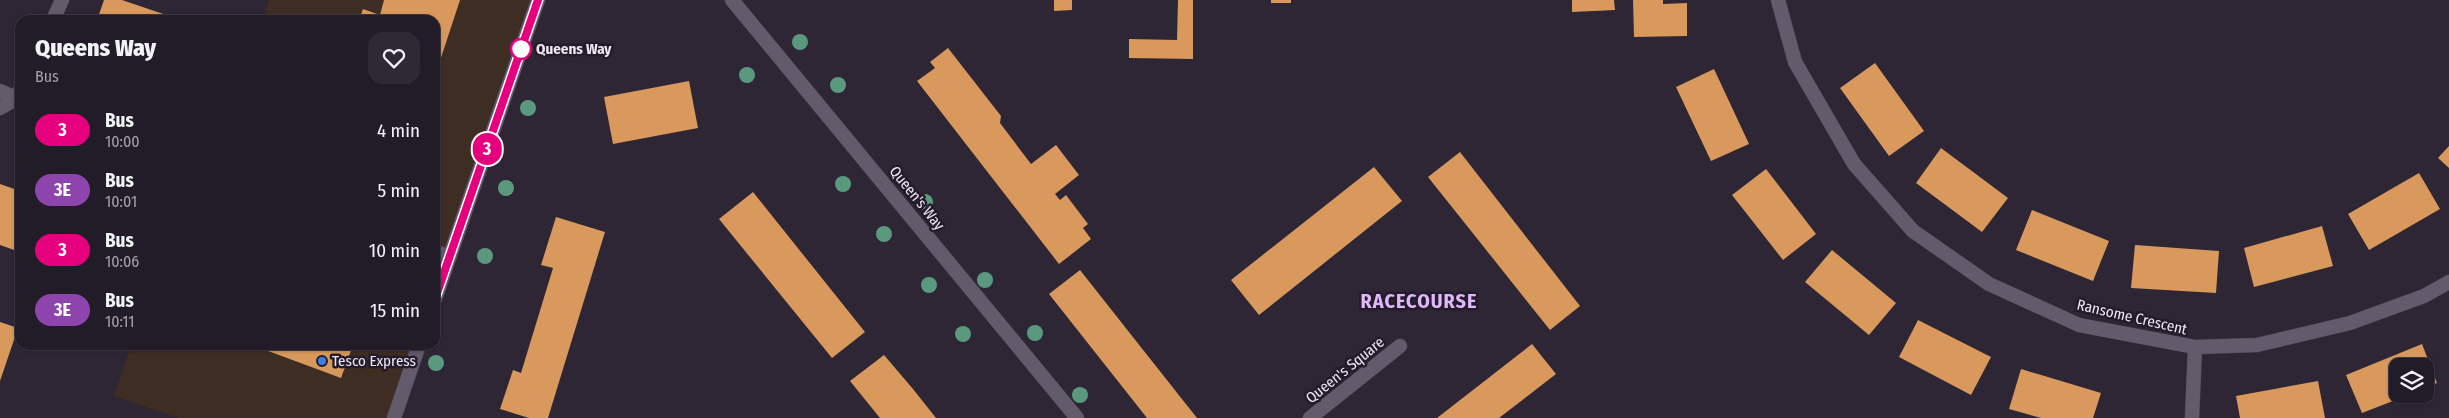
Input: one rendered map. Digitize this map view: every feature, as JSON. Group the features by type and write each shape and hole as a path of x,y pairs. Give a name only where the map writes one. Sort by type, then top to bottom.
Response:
{"street":[{"path":"55,15 62,0"},
{"path":"440,285 538,0"},
{"name":"Queen's Way","path":"732,0 1077,418"},
{"name":"Ransome Crescent","path":"1778,0 1795,62 1849,155 1913,231 1989,284 2080,325 2195,347 2258,345 2350,323 2424,296 2449,282"},
{"path":"0,91 15,96"},
{"path":"0,108 15,99"},
{"path":"440,253 450,257"},
{"name":"Queen's Square","path":"1310,418 1400,346"},
{"path":"2192,418 2195,347"},
{"path":"394,418 417,350"}],"shaded area":[{"path":"269,0 538,0 440,284 440,15 264,15"},
{"path":"129,350 417,350 394,418 178,418 114,396"}],"building":[{"path":"104,0 122,0 166,15 99,15"},
{"path":"384,0 460,0 440,61 440,15 380,15"},
{"path":"1054,0 1072,0 1072,10 1054,11"},
{"path":"1178,0 1193,0 1193,59 1129,58 1129,39 1177,40"},
{"path":"1271,0 1291,0 1291,3 1271,3"},
{"path":"1572,0 1614,0 1615,10 1572,12"},
{"path":"1633,0 1663,0 1663,4 1687,3 1687,36 1634,37"},
{"path":"363,9 380,15 361,15"},
{"path":"948,48 1001,116 1000,123 1031,164 1056,145 1079,175 1055,194 1060,200 1066,195 1088,224 1083,228 1091,239 1059,264 917,81 935,68 930,62"},
{"path":"1875,63 1924,131 1889,156 1840,88"},
{"path":"1714,69 1749,144 1711,161 1676,87"},
{"path":"689,81 698,128 613,144 604,97"},
{"path":"2449,146 2449,168 2438,158"},
{"path":"1941,148 2008,198 1982,232 1916,183"},
{"path":"1460,152 1580,306 1550,330 1428,177"},
{"path":"1374,167 1402,201 1259,315 1231,280"},
{"path":"1766,169 1816,234 1783,260 1732,195"},
{"path":"2419,173 2440,209 2369,250 2348,214"},
{"path":"0,184 15,189 15,250 0,245"},
{"path":"753,192 865,332 832,358 719,219"},
{"path":"2032,210 2109,241 2093,281 2016,250"},
{"path":"556,217 605,232 548,418 529,418 500,409 513,370 521,373 553,268 541,265"},
{"path":"2322,226 2333,266 2254,287 2244,248"},
{"path":"2135,245 2219,251 2216,293 2131,288"},
{"path":"1832,250 1896,303 1869,335 1805,282"},
{"path":"1080,270 1197,418 1147,418 1049,294"},
{"path":"1918,320 1991,357 1971,395 1899,357"},
{"path":"0,322 15,327 15,337 0,381"},
{"path":"1532,344 1556,374 1499,418 1437,418"},
{"path":"2422,344 2427,358 2389,358 2389,403 2362,413 2346,375"},
{"name":"Tesco Express","path":"265,350 351,350 341,378"},
{"path":"884,355 936,418 880,418 850,381"},
{"path":"2021,369 2101,393 2093,418 2041,418 2009,409"},
{"path":"2318,381 2325,418 2240,418 2236,396"}],"bus line":[{"name":"3","path":"440,284 538,0"}],"place":[{"name":"Queens Way","path":"521,49"},
{"name":"Tesco Express","path":"322,361"}],"district":[{"name":"RACECOURSE","path":"1419,301"}]}
